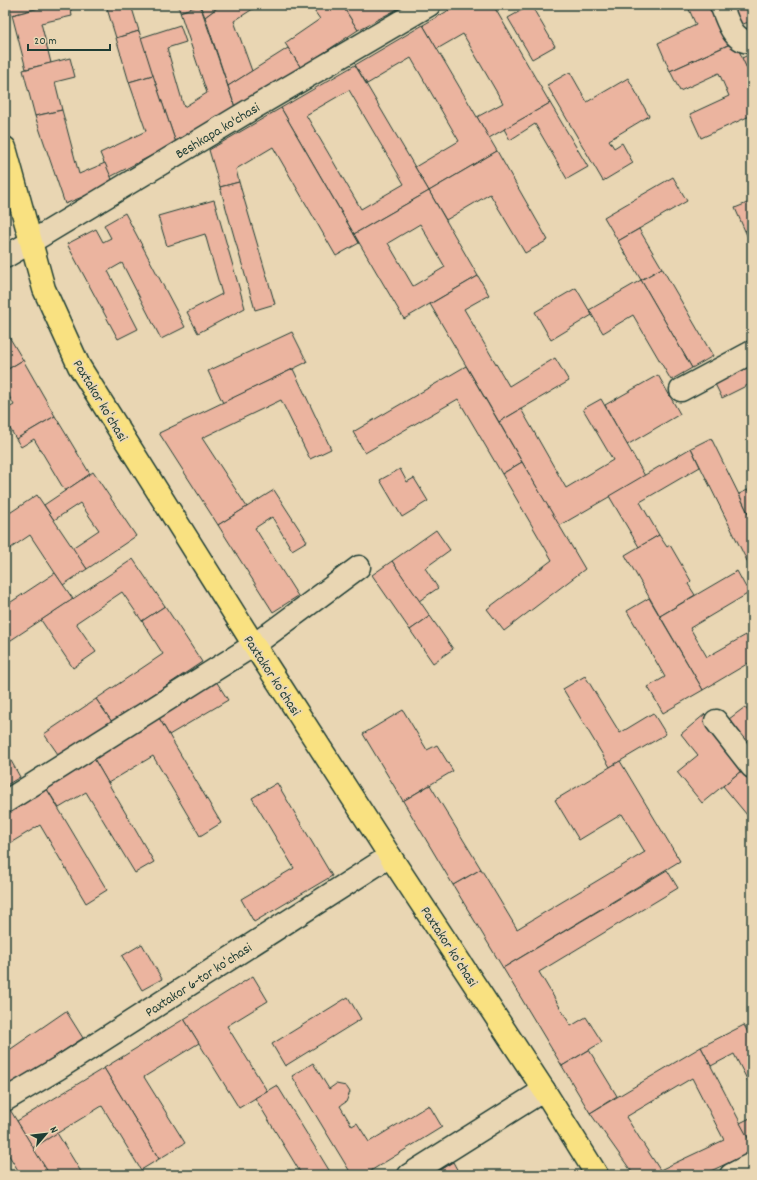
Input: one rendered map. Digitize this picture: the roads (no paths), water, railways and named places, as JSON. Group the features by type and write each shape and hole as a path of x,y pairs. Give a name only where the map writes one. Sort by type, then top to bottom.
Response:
{"main road":[{"name":"Paxtakor koʻchasi","path":"5,148 44,289 79,366 254,645 390,856 544,1090 597,1175"}],"street":[{"name":"Beshkapa ko'chasi","path":"5,257 255,106 430,5"},
{"path":"721,5 732,31 738,39 745,42 752,42"},
{"path":"680,390 752,352"},
{"path":"5,802 254,645 359,567"},
{"path":"716,721 752,767"},
{"name":"Paxtakor 6-tor koʻchasi","path":"5,1100 65,1064 390,856"},
{"path":"409,1175 544,1090"},
{"path":"731,1175 752,1164"}]}
